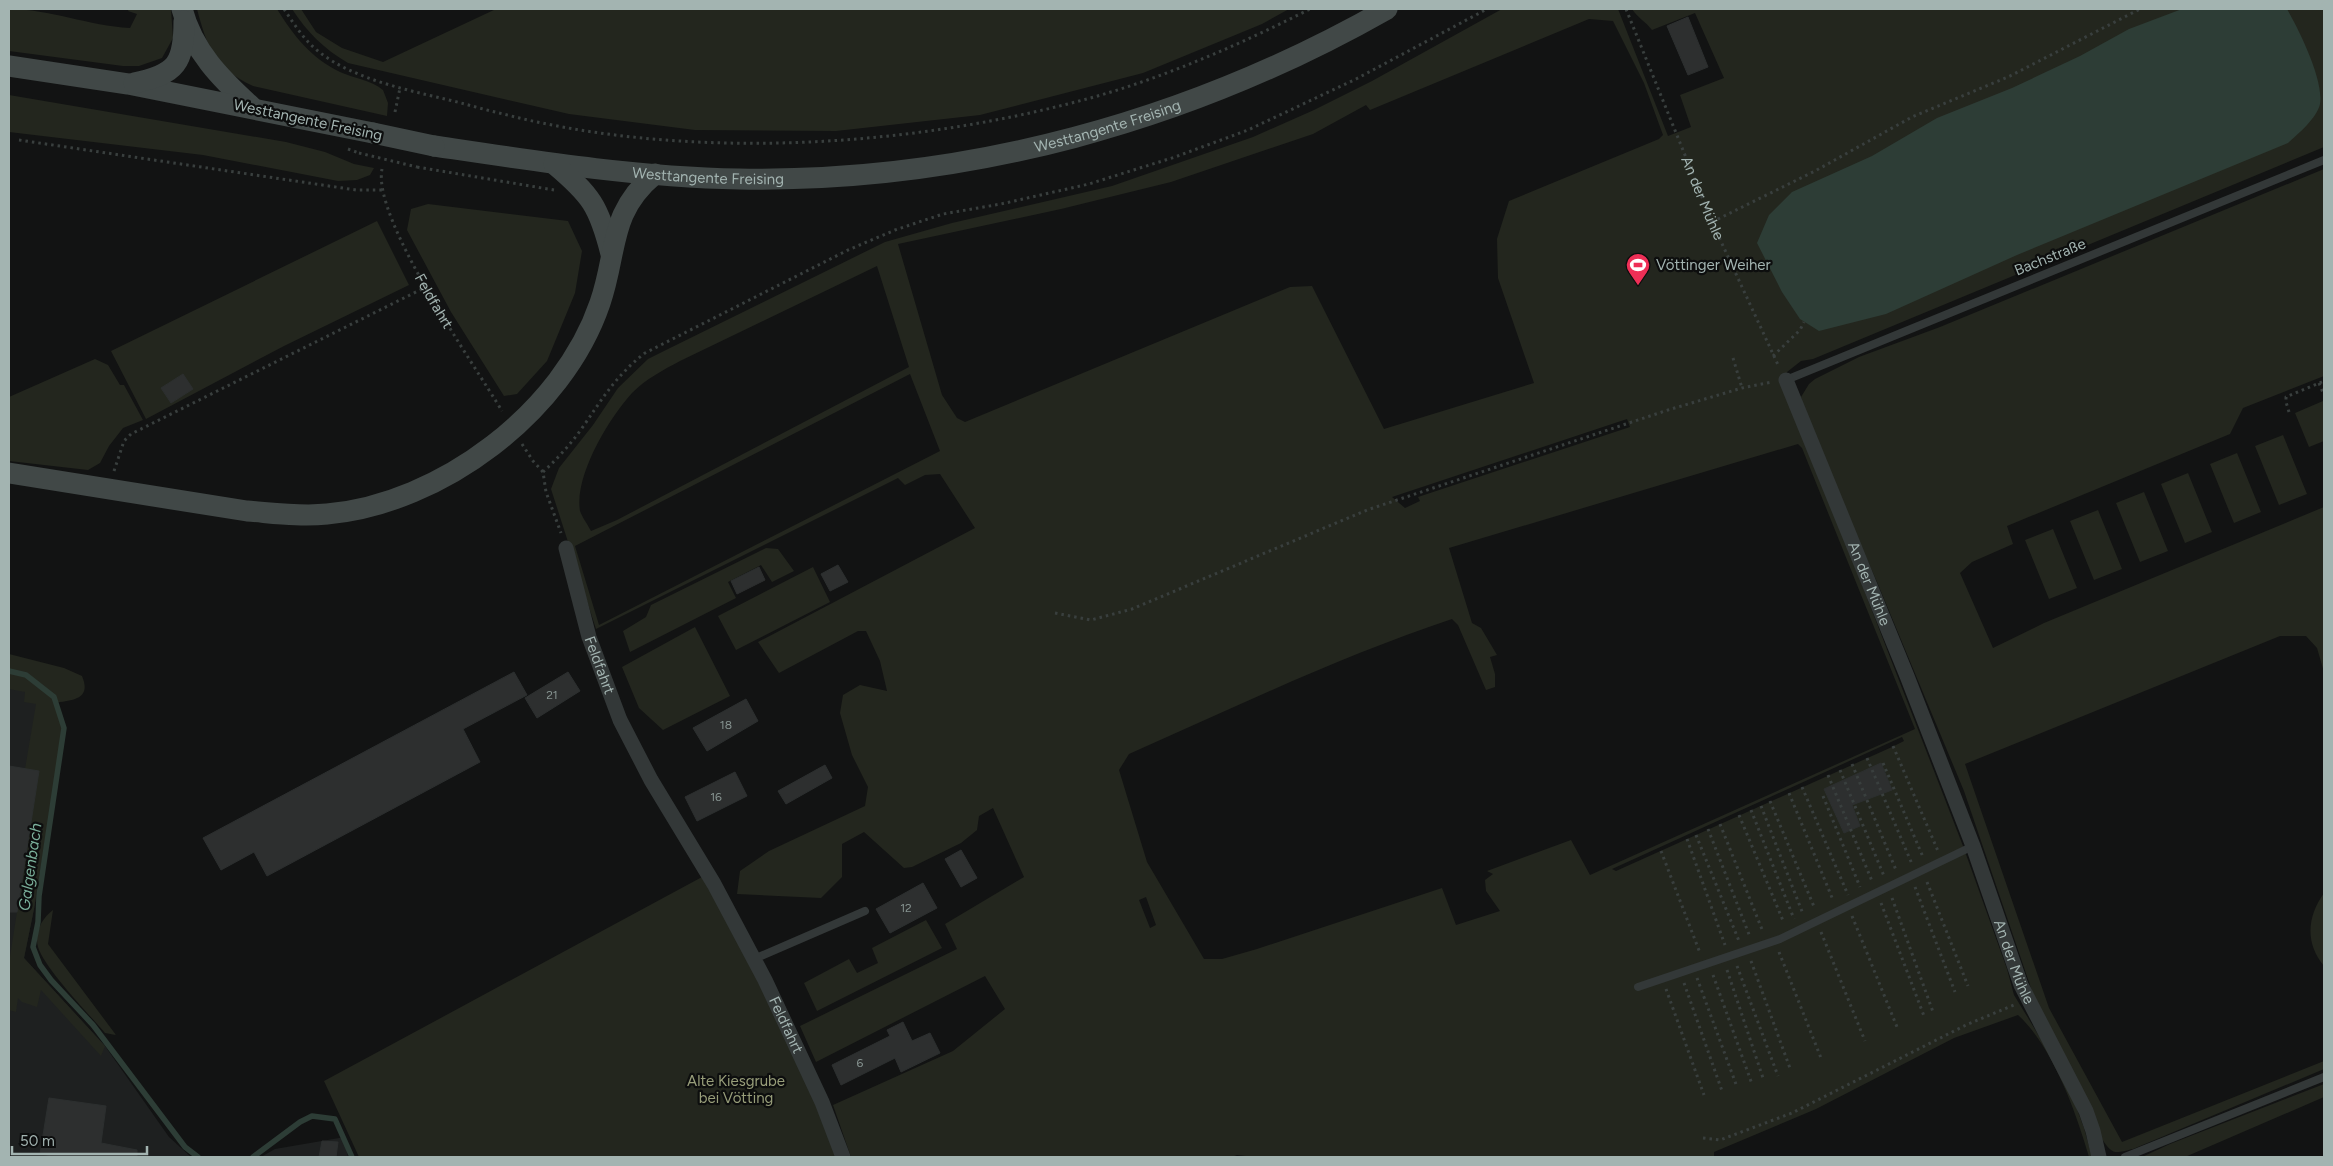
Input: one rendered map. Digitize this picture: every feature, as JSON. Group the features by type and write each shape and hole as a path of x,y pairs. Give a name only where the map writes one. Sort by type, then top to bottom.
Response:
{"main road":[{"name":"Westtangente Freising","path":"9,66 128,84 434,146 554,164 655,174 738,179 810,179 949,166 1088,135 1162,112 1225,88 1299,54 1387,9"},
{"path":"128,84 152,79 171,69 177,62 184,45 183,13"},
{"path":"183,13 207,62 218,76 252,108"},
{"path":"554,164 580,185 596,207 611,255"},
{"path":"9,472 247,511 327,514 366,507 406,496 461,468 508,416 563,372 587,334 600,303 622,212 639,188 655,174"}],"street":[{"name":"An der Mühle","path":"1786,380 1907,676 1973,846 2015,970 2028,1000 2086,1111 2099,1157"},
{"name":"Feldfahrt","path":"566,548 589,637 620,720 651,780 714,884 754,959 822,1102 843,1157"}],"lane":[{"name":"Bachstraße","path":"1786,380 2324,160"},
{"path":"1638,987 1799,931 1973,846"},
{"path":"754,959 865,911"},
{"path":"2125,1157 2324,1077"}],"path":[{"path":"284,9 306,40 324,56 356,73 400,88 530,121 669,140 748,143 818,142 960,127 1095,97 1239,44 1310,9"},
{"path":"543,472 579,432 608,388 627,367 645,353 848,250 895,230 944,214 1001,204 1089,184 1212,144 1356,79 1487,9"},
{"path":"1712,222 1816,171 1912,117 2010,76 2140,9"},
{"name":"An der Mühle","path":"1627,11 1712,222 1773,356 1786,380"},
{"path":"395,112 400,88"},
{"path":"19,140 356,190 382,190"},
{"path":"359,153 417,167 546,188 560,192"},
{"name":"Feldfahrt","path":"382,168 382,190 389,212 426,287 508,416 533,461 543,472 546,492 566,548"},
{"path":"111,488 117,458 124,441 131,434 426,287"},
{"path":"1773,356 1800,330 1804,322"},
{"path":"1733,358 1742,388"},
{"path":"1055,613 1091,620 1132,609 1367,510 1562,444 1742,388 1786,380"},
{"path":"2289,412 2286,397 2324,381"},
{"path":"2319,383 2324,395"},
{"path":"1893,746 1943,861"},
{"path":"1867,758 1968,986"},
{"path":"1883,763 1919,872 1955,992"},
{"path":"1852,764 1901,881"},
{"path":"1840,770 1888,887 1933,1012"},
{"path":"1828,775 1877,893 1924,1016"},
{"path":"1802,787 1897,1027"},
{"path":"1789,793 1838,912"},
{"path":"1823,796 1865,899"},
{"path":"1770,801 1865,1040"},
{"path":"1761,806 1808,927"},
{"path":"1751,810 1799,931"},
{"path":"1739,815 1789,935"},
{"path":"1720,824 1821,1058"},
{"path":"1708,829 1791,1070"},
{"path":"1696,835 1748,949"},
{"path":"1687,839 1728,956 1764,1081"},
{"path":"1661,851 1752,1084"},
{"path":"1728,956 1778,1076"},
{"path":"1693,968 1737,1088"},
{"path":"1681,972 1722,1091"},
{"path":"1662,979 1704,1095"},
{"path":"1703,1138 1720,1140 1792,1113 1988,1015 2028,1000"}],"shaded area":[{"name":"Vöttinger Weiher","path":"2182,9 2287,9 2310,55 2320,94 2320,104 2315,115 2288,143 2017,255 1886,314 1819,331 1800,319 1782,292 1757,243 1769,215 1792,192 1872,156 1937,118 2012,88 2080,56 2129,29"},
{"path":"9,676 28,680 63,729 34,909 24,958 105,1046 169,1137 191,1157 9,1157"},
{"path":"345,1137 348,1157 261,1157 275,1149"}],"green space":[{"path":"9,9 39,12 115,27 130,28 137,14 128,11 129,9 171,9 173,38 162,58 139,66 123,66 9,51"},
{"path":"197,9 277,9 296,37 320,60 340,72 368,81 383,90 388,103 387,116 253,86 240,79 221,64 214,55 209,46"},
{"path":"292,9 301,9 316,32 342,48 383,62 496,9 1289,9 1262,24 1143,73 980,115 836,131 695,130 569,114 348,63 331,52 317,39"},
{"path":"1502,9 1618,9 1668,136 1691,127 1680,95 1724,78 1695,13 1652,30 1632,9 2324,9 2324,147 1813,359 1801,361 1787,372 1784,383 1963,846 2007,969 2014,995 2058,1067 2072,1096 2092,1157 2089,1157 2062,1081 2042,1044 2031,1028 2018,1015 1954,1038 1816,1109 1714,1152 1714,1157 1254,1157 1237,1155 1232,1157 851,1157 833,1105 953,1051 1005,1009 985,976 816,1062 800,1026 957,949 945,924 1024,877 993,808 979,816 977,830 961,843 912,867 904,868 864,832 842,844 842,877 821,898 737,894 740,871 769,851 865,806 868,787 852,755 840,713 843,695 860,685 887,691 880,661 866,631 858,631 779,673 758,642 975,528 940,474 925,475 905,485 898,478 596,629 551,489 559,468 593,425 618,388 648,359 885,242 952,223 1112,186 1253,137 1314,110 1372,81","holes":["1589,19 1613,21 1644,83 1663,135 1659,139 1509,201 1497,239 1498,278 1534,383 1384,429 1312,286 1290,287 965,422 957,418 942,395 898,244 1061,209 1171,182 1313,134 1366,105 1370,110","877,266 909,367 617,520 591,531 580,511 580,497 582,481 595,448 613,417 632,393 649,379 674,364","910,374 940,451 599,625 575,546","1627,419 1630,427 1418,497 1420,501 1405,508 1392,497","1798,444 1802,448 1915,729 1590,875 1571,840 1487,871 1493,874 1485,880 1486,891 1500,911 1456,925 1442,888 1257,949 1222,959 1204,959 1147,862 1119,770 1129,754 1329,666 1411,633 1452,619 1458,625 1486,690 1495,687 1495,674 1490,657 1497,655 1481,628 1472,623 1449,548","1902,737 1904,741 1616,871 1612,869","1146,897 1156,925 1150,928 1139,900"]},
{"path":"9,95 286,142 325,152 354,164 374,168 370,175 357,180 338,181 203,155 9,132"},
{"path":"2324,169 2324,376 2243,408 2230,434 2007,526 2013,544 1972,562 1960,573 1993,648 2044,623 2324,507 2324,672 2317,648 2306,636 2280,636 1965,764 2049,1008 2122,1142 2324,1061 2324,1069 2133,1149 2115,1152 2102,1139 2032,991 1964,791 1877,582 1807,422 1801,397 1809,384 1815,379 1859,357 1940,327"},
{"path":"428,204 568,221 582,251 575,293 547,361 517,394 504,396 451,312 407,230 411,209"},
{"path":"377,221 409,285 284,346 146,419 111,351"},
{"path":"95,359 108,365 120,385 124,385 143,420 123,428 109,446 100,463 88,470 9,461 9,397"},
{"path":"2323,401 2324,441 2309,447 2295,413"},
{"path":"2283,435 2307,494 2279,505 2255,446"},
{"path":"2237,453 2261,512 2234,523 2210,464"},
{"path":"2188,473 2212,532 2185,543 2161,484"},
{"path":"2144,492 2168,551 2140,562 2116,503"},
{"path":"2098,510 2122,569 2094,580 2070,521"},
{"path":"2053,529 2077,588 2049,599 2025,540"},
{"path":"766,548 778,549 794,571 772,582 761,565 728,582 736,598 630,652 623,631 646,617 651,605"},
{"path":"813,567 830,602 736,650 718,616"},
{"path":"695,627 730,696 663,730 639,708 622,667"},
{"path":"9,654 64,668 82,676 84,684 84,690 79,697 55,703 63,729 34,909 24,958 105,1046 101,1056 41,990 37,1007 22,1002 18,998 16,1012 9,1010 9,963 39,771 25,769 36,704 24,702 25,692 9,689"},
{"name":"Alte Kiesgrube bei Vötting","path":"702,877 752,964 823,1119 838,1157 359,1157 324,1081"},
{"path":"2324,893 2324,966 2314,948 2310,930 2314,911"},
{"path":"53,910 48,944 116,1035 105,1033 58,979 42,956 37,942 38,931 45,917"},
{"path":"926,920 942,948 817,1011 804,983 849,959 857,973 878,963 872,948"},
{"path":"2324,1084 2324,1097 2185,1157 2142,1157 2170,1144"}],"building":[{"path":"1688,17 1708,67 1688,75 1667,26"},
{"path":"183,374 193,389 171,403 161,388"},
{"path":"838,565 848,582 830,591 821,574"},
{"path":"759,567 765,580 737,594 731,581"},
{"path":"514,672 527,695 463,729 480,762 267,876 254,852 221,870 203,838"},
{"path":"568,672 580,691 537,718 525,698"},
{"path":"746,699 758,721 707,751 693,728"},
{"path":"1881,763 1892,790 1852,805 1860,826 1844,833 1824,789"},
{"path":"825,765 832,778 786,804 778,791"},
{"path":"9,766 39,771 17,912 9,912"},
{"path":"735,772 747,796 697,821 685,797"},
{"path":"961,850 977,878 961,887 945,859"},
{"path":"923,883 937,908 890,933 876,909"},
{"path":"903,1022 912,1041 930,1033 940,1053 901,1072 895,1058 841,1085 832,1065 890,1036 887,1030"},
{"path":"49,1098 106,1106 101,1143 137,1150 137,1157 60,1157 40,1154"},
{"path":"322,1141 338,1142 336,1157 319,1157"}],"waterway":[{"name":"Galgenbach","path":"9,671 26,675 54,697 64,728 33,947 40,965 51,980 93,1025 185,1147 198,1157"},
{"name":"Galgenbach","path":"253,1157 300,1122 312,1116 335,1119 352,1157"}],"place":[{"name":"Vöttinger Weiher","path":"1638,286"}]}
